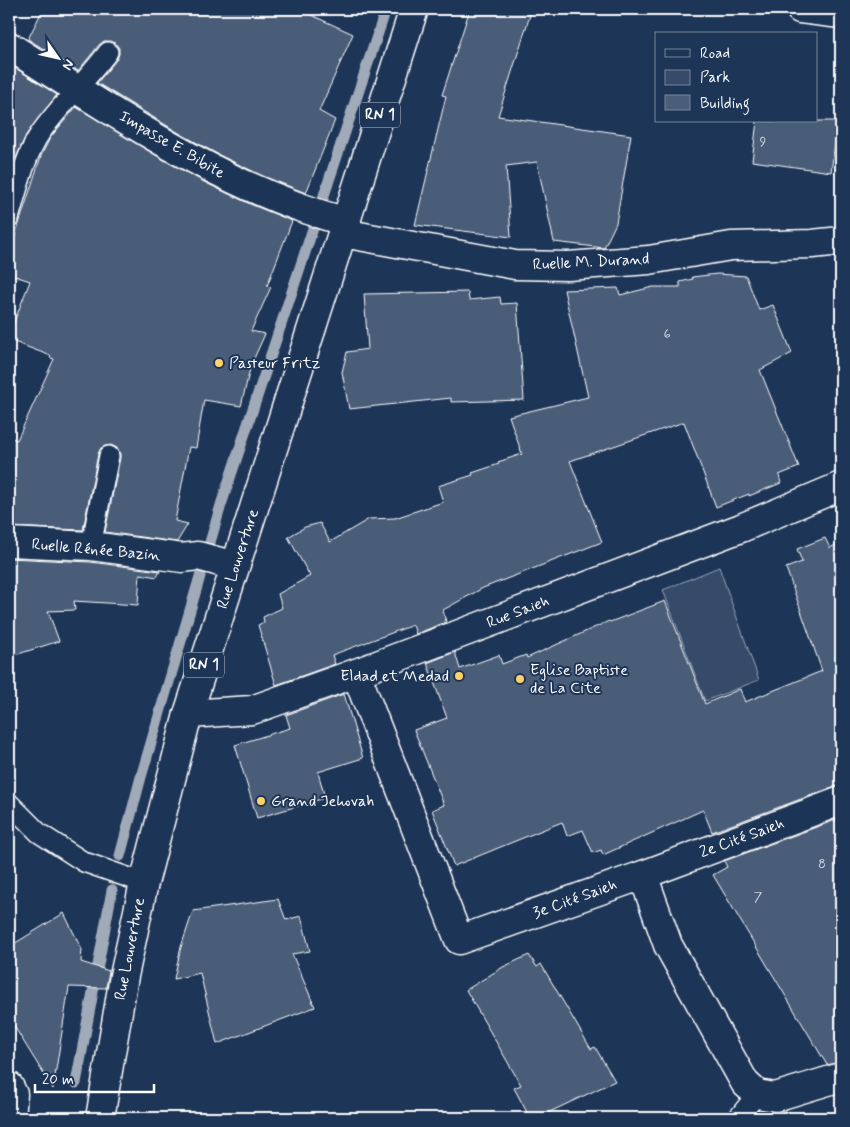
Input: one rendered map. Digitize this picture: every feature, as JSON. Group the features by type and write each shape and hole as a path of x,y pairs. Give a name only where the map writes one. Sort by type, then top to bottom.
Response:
{"street":[{"name":"Rue Louverture","path":"100,1118 124,976 144,883 188,714 209,565 330,220 414,9"},
{"path":"800,9 841,14"},
{"name":"Impasse E. Bibite","path":"9,46 174,149 252,188 330,220"},
{"name":"Ruelle M. Durand","path":"330,220 515,265 568,266 649,260 732,246 812,244 841,241"},
{"name":"Rue Saieh","path":"188,714 252,710 356,673 741,528 841,486"},
{"name":"Ruelle Rénée Bazin","path":"9,542 92,546 209,565"},
{"name":"3e Cité Saieh","path":"356,673 459,940 643,875"},
{"name":"2e Cité Saieh","path":"643,875 841,801"},
{"path":"643,875 668,945 745,1083 757,1094 775,1096 841,1078"},
{"path":"9,1086 12,1094 11,1118"}],"lane":[{"path":"9,218 20,181 40,133 108,52"},
{"path":"92,546 109,456"},
{"path":"9,803 39,833 84,862 144,883"},
{"path":"738,1118 757,1094"}],"green space":[{"path":"719,567 759,680 705,701 663,590"}],"building":[{"path":"43,9 298,9 353,34 319,111 335,120 306,193 263,176 221,156 97,83 117,59 119,48 115,43 104,41 78,71 28,39"},
{"path":"470,9 532,9 498,116 631,135 616,223 604,248 554,242 537,162 506,166 511,237 415,225 446,96 442,95"},
{"path":"14,67 57,95 26,135 12,167 9,166 9,77"},
{"path":"76,107 206,183 292,221 267,286 271,287 251,331 265,334 251,365 241,406 204,400 196,448 189,447 175,521 188,524 177,542 105,532 120,458 117,448 111,445 101,448 98,454 83,530 9,527 9,437 17,440 54,359 50,358 51,356 9,340 9,335 30,281 9,274 9,255 41,156 50,138"},
{"path":"838,121 831,172 752,161 757,122"},
{"path":"717,274 746,276 759,310 773,305 792,353 760,370 799,467 779,475 781,483 716,507 684,422 570,461 602,542 483,588 443,610 446,622 416,634 413,625 332,655 335,664 276,685 258,625 264,622 263,617 282,608 278,594 310,576 288,537 305,527 320,523 330,542 369,519 395,518 443,502 438,486 473,475 472,473 522,454 509,416 588,397 564,290 618,288 620,295 653,287 680,287 680,282 693,279 692,277"},
{"path":"468,292 469,300 500,297 501,304 517,303 524,400 451,402 451,398 349,409 342,372 347,352 368,349 364,294"},
{"path":"825,538 830,548 841,542 841,786 836,786 712,832 703,810 603,855 601,850 593,853 583,830 567,836 562,822 454,866 432,810 444,805 414,730 447,718 427,663 455,652 460,669 499,655 502,664 526,655 527,658 609,621 665,601 705,704 740,689 745,702 822,671 786,568 802,562 797,549"},
{"path":"9,558 90,562 160,571 157,577 140,574 138,605 74,601 75,610 48,611 59,641 9,657"},
{"path":"344,694 363,758 318,772 325,798 257,818 235,745 290,728 286,715"},
{"path":"841,818 841,1062 827,1065 713,875 727,867 724,861"},
{"path":"278,899 286,920 301,916 310,951 292,954 315,1007 217,1044 200,973 174,979 181,947 193,911"},
{"path":"64,913 82,950 81,962 109,971 106,988 69,987 53,1089 9,1018 9,947"},
{"path":"529,955 537,967 541,964 591,1049 595,1047 615,1081 537,1118 530,1118 514,1088 521,1085 466,990 503,967"}],"waterway":[{"path":"120,856 141,777 221,505 386,9"},
{"path":"76,1083 112,890"}],"place":[{"name":"Pasteur Fritz","path":"219,363"},
{"name":"Eldad et Medad","path":"459,676"},
{"name":"Eglise Baptiste de La Cite","path":"520,679"},
{"name":"Grand Jehovah","path":"261,801"}]}
